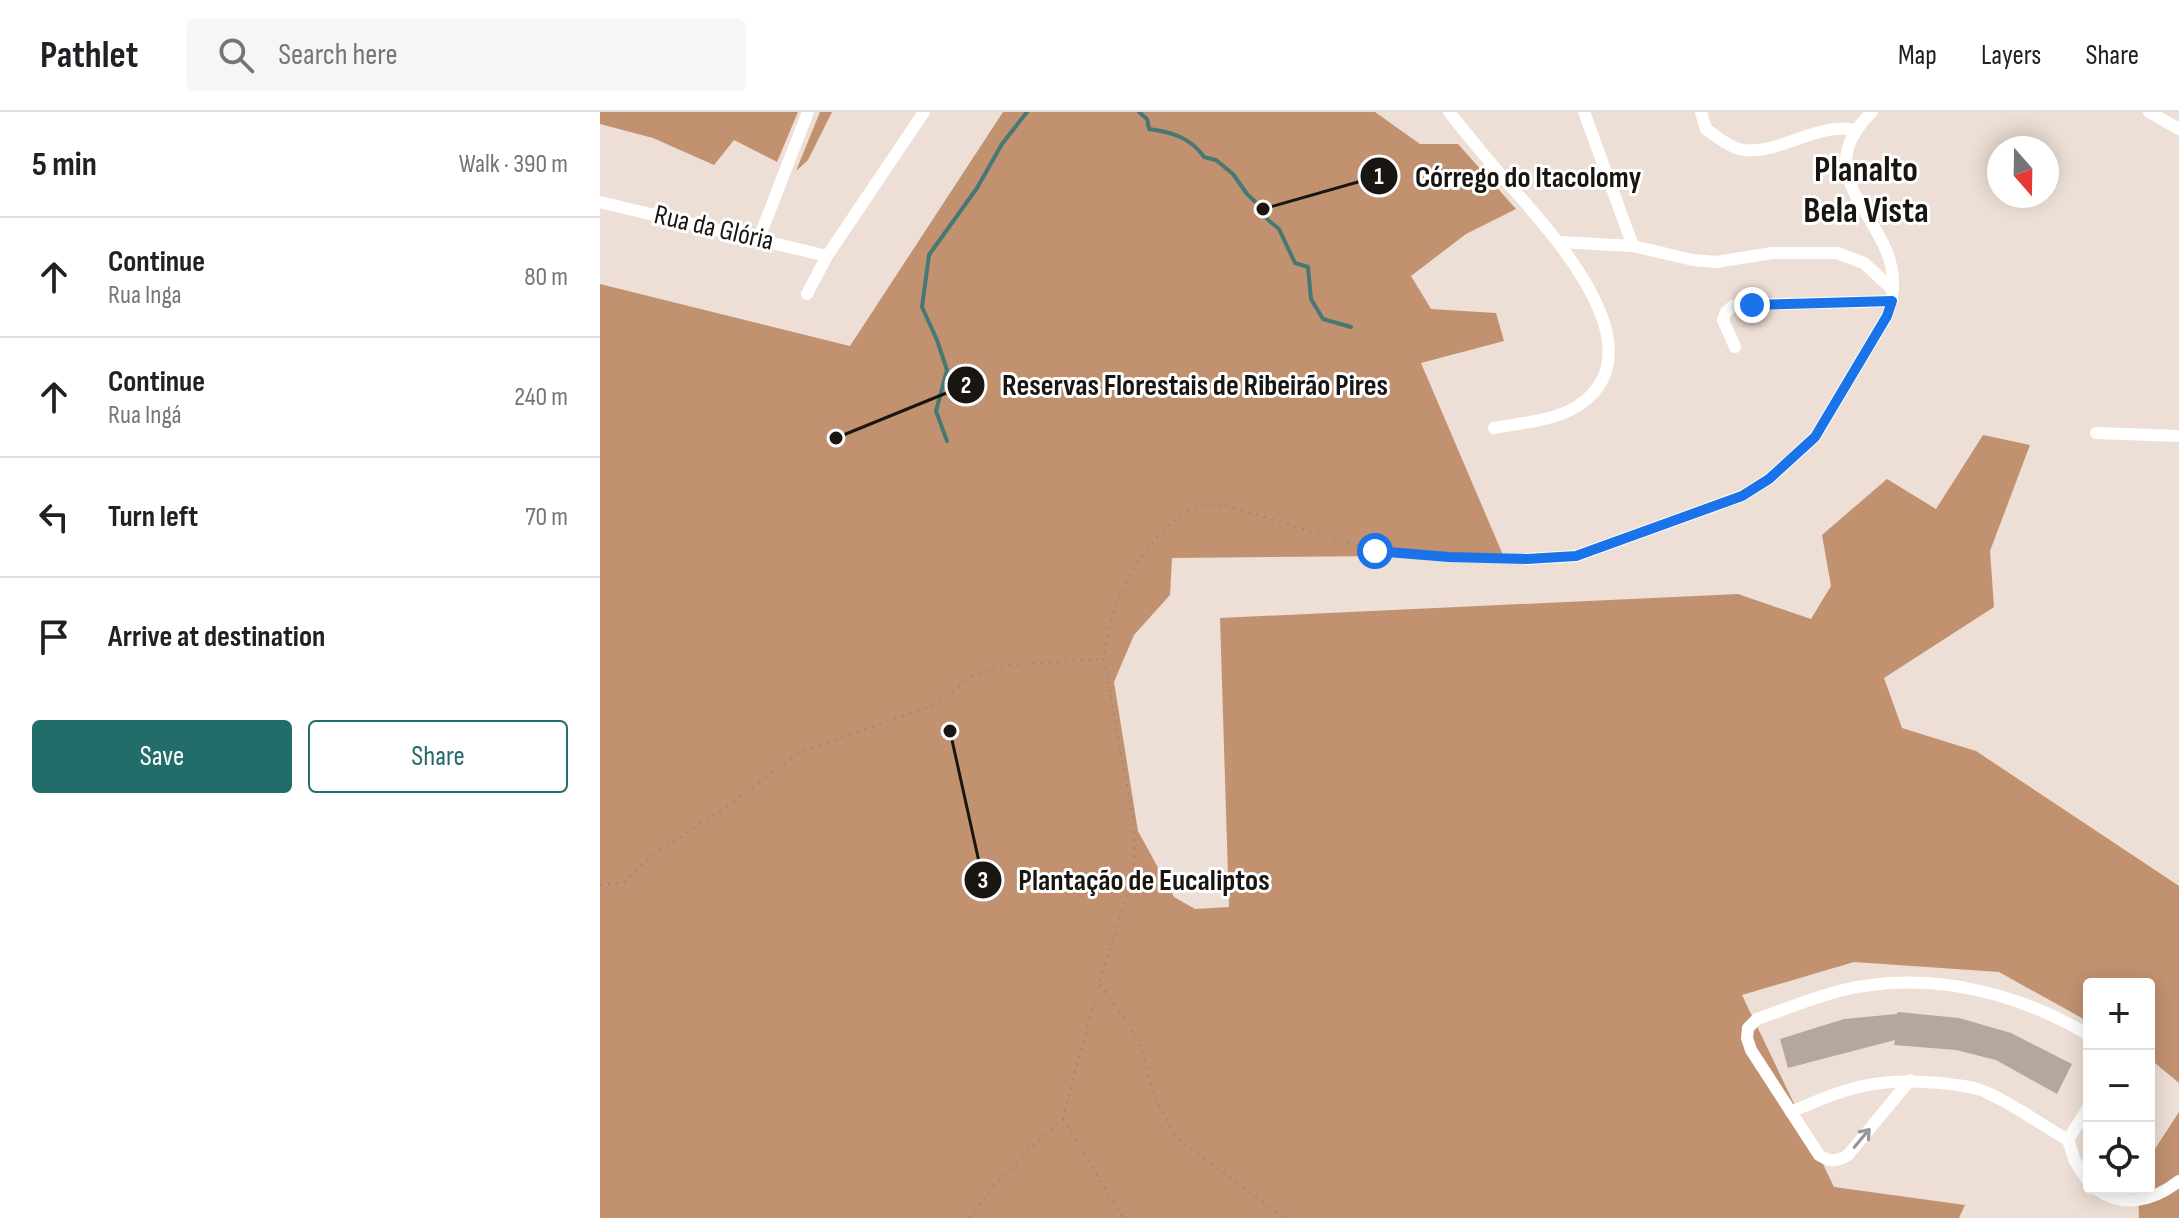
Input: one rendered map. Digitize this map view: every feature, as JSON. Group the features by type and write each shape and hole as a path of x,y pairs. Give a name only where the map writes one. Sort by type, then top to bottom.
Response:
{"street":[{"path":"759,238 808,112"},
{"path":"807,294 827,256 924,112"},
{"path":"1449,112 1559,242 1590,289 1606,325 1610,355 1604,378 1592,395 1575,408 1551,417 1494,428"},
{"path":"1584,112 1633,246"},
{"path":"1701,112 1706,129 1739,149 1756,150 1825,129 1844,127 1856,130"},
{"path":"1527,559 1576,556 1742,496 1769,479 1815,437 1887,316 1893,296 1888,256 1850,188 1847,166 1856,130 1872,112"},
{"path":"2149,112 2179,129"},
{"name":"Rua da Glória","path":"600,202 827,256"},
{"path":"1559,242 1633,246 1716,262 1783,253 1837,253 1864,263 1893,296"},
{"path":"1735,347 1723,320 1734,305 1893,296"},
{"path":"2096,433 2179,436"},
{"path":"1910,1080 1848,1155 1838,1161 1828,1161 1819,1155 1751,1050 1748,1028 1757,1019 1837,992 1865,986 1914,984 1992,992 2035,1008 2083,1032"},
{"path":"1791,1112 1854,1087 1879,1081 1910,1080 1963,1086 1987,1092 2068,1140 2083,1174"},
{"path":"2068,1140 2083,1116"},
{"path":"2106,1194 2118,1200 2136,1200 2165,1192 2179,1181"}],"path":[{"path":"969,1218 996,1183 1063,1118 1099,983 1131,884 1135,854 1133,818 1104,659 1106,636 1116,603 1137,562 1164,529 1187,510 1225,505 1375,551 1527,559"},
{"path":"600,885 625,882 648,858 733,802 798,753 936,704 972,676 996,668 1104,659"},
{"path":"1099,983 1135,1036 1156,1100 1176,1138 1285,1218"},
{"path":"1063,1118 1123,1218"}],"shaded area":[{"path":"600,112 798,112 777,162 734,140 714,165 653,138 600,124"},
{"path":"820,112 832,112 808,160 796,171"},
{"path":"1003,112 1375,112 1420,144 1458,144 1516,209 1466,234 1411,276 1431,309 1496,313 1504,341 1421,363 1503,555 1172,558 1170,595 1134,635 1114,682 1138,831 1174,897 1195,909 1229,907 1220,618 1738,594 1811,619 1831,586 1822,535 1887,479 1936,509 1983,435 2030,445 1990,551 1994,607 1884,678 1902,728 1976,751 2179,886 2179,1083 2155,1063 2155,978 2083,978 2083,1019 1999,972 1854,962 1742,995 1834,1187 1965,1205 1959,1218 600,1218 600,284 850,346"},
{"path":"2179,1112 2179,1218 2139,1218 2138,1194 2155,1194 2155,1149"}],"building":[{"path":"1898,1012 1959,1018 2011,1033 2072,1064 2057,1094 1996,1060 1956,1050 1894,1045 1895,1040 1788,1068 1780,1039 1844,1019"}],"waterway":[{"path":"947,441 936,411 947,370 922,307 929,255 977,188 1002,144 1027,112"},
{"path":"1139,112 1147,119 1149,129 1173,134 1187,141 1204,157 1216,160 1233,174 1263,209 1267,219 1279,229 1295,263 1308,267 1311,299 1323,319 1351,327"}],"place":[{"name":"Córrego do Itacolomy","path":"1263,209"},
{"name":"Reservas Florestais de Ribeirão Pires","path":"836,438"},
{"name":"Plantação de Eucaliptos","path":"950,731"}],"district":[{"name":"Planalto Bela Vista","path":"1866,190"}],"route":[{"path":"1375,551 1527,559 1576,556 1742,496 1769,479 1815,437 1887,316 1892,301 1752,305"}]}
